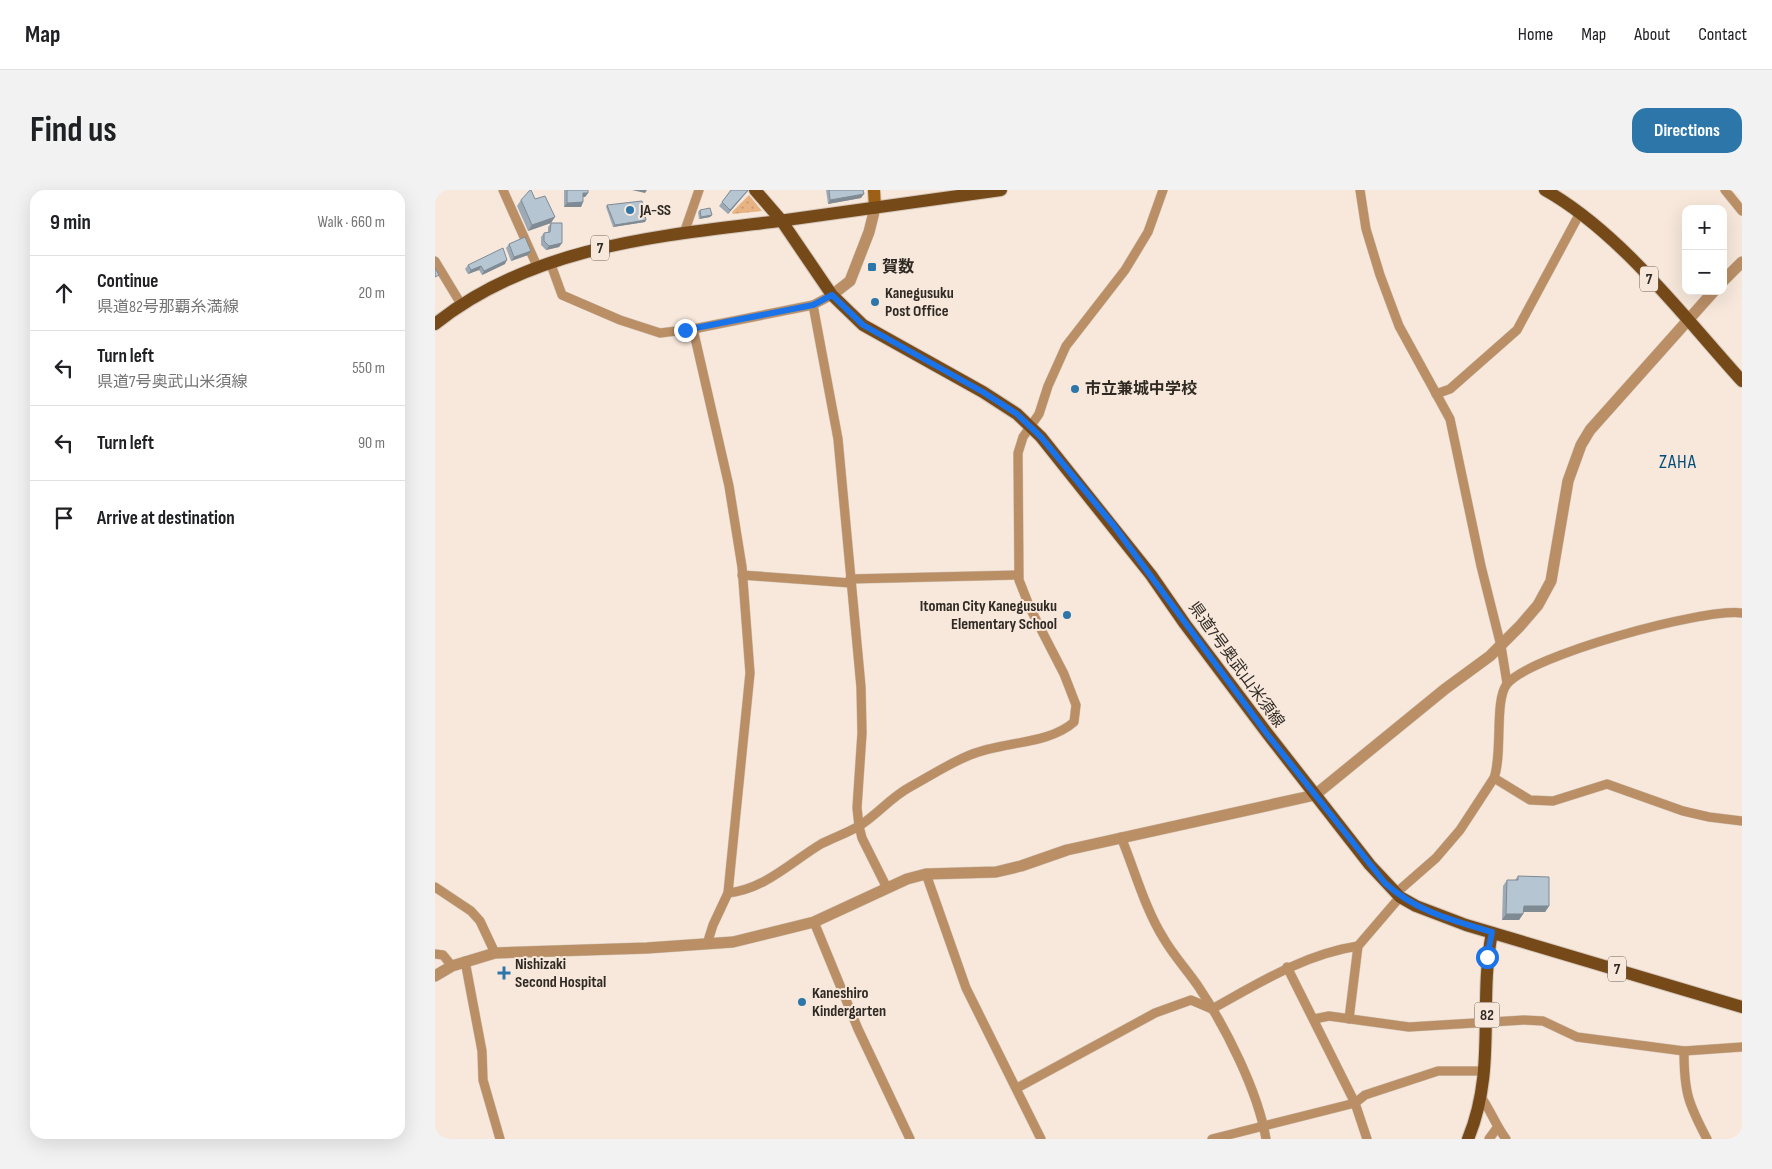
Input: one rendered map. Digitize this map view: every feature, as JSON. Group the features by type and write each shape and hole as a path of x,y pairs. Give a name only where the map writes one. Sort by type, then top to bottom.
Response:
{"main road":[{"name":"県道7号奥武山米須線","path":"755,190 781,220 832,295 863,325 983,392 1017,414 1031,427 1124,540 1255,718 1315,795 1370,865 1398,895 1439,915 1742,1007"},
{"path":"874,190 875,208"},
{"name":"7","path":"435,324 461,304 537,266 600,248 684,234 1001,190"},
{"name":"7","path":"1545,190 1580,213 1626,254 1742,381"},
{"name":"82","path":"1468,1139 1481,1097 1485,1071 1487,957 1492,932"}],"street":[{"path":"503,190 537,266"},
{"path":"684,234 699,190"},
{"path":"728,893 742,892 760,885 821,844 859,826 904,790 971,754 1019,741 1043,738 1065,730 1074,722 1076,705 1064,674 1029,608 1018,575 1018,453 1023,437 1039,414 1048,386 1066,346 1125,270 1148,232 1163,190"},
{"path":"1360,190 1366,229 1383,284 1399,326 1450,419 1450,428 1481,566 1501,646 1507,683"},
{"path":"1725,190 1742,211"},
{"path":"550,262 562,295 620,320 660,333 693,329 813,305 832,295 850,280 869,232 875,208"},
{"path":"1436,394 1450,389 1517,330 1580,213"},
{"path":"435,261 461,304"},
{"path":"1727,277 1742,262"},
{"path":"435,976 465,961 495,953 733,942 814,922 907,879 926,874 996,872 1021,866 1067,850 1315,795 1445,688 1501,646 1538,605 1551,581 1568,481 1581,445 1590,430 1710,295"},
{"path":"813,305 838,439 861,687 862,734 857,808 859,826 862,838 887,888"},
{"path":"693,329 729,486 742,575 750,673 728,893 713,925 707,944"},
{"path":"742,575 851,581 1018,575"},
{"path":"1349,1019 1359,946 1398,895 1436,858 1454,837 1494,778 1497,769 1501,725 1499,708 1502,692 1507,683 1528,668 1596,643 1699,616 1742,612"},
{"path":"1494,778 1530,800 1553,801 1607,784 1683,811 1709,817 1742,821"},
{"path":"1121,837 1154,921 1164,939 1212,1009 1239,1058 1264,1127 1266,1139"},
{"path":"926,874 966,988 1041,1139"},
{"path":"435,887 471,911 480,921 495,953"},
{"path":"814,922 858,1029 910,1139"},
{"path":"1212,1009 1287,967 1343,948 1359,946"},
{"path":"435,954 443,955 452,966"},
{"path":"465,961 481,1051 483,1080 499,1139"},
{"path":"1287,967 1355,1104 1367,1139"},
{"path":"1017,1088 1155,1013 1191,1000 1212,1009"},
{"path":"1314,1019 1329,1016 1409,1027 1487,1022 1543,1022 1577,1037 1684,1051 1742,1047"},
{"path":"1684,1051 1684,1083 1687,1098 1707,1139"},
{"path":"1212,1139 1355,1104 1365,1095 1438,1071 1485,1071"},
{"path":"1481,1097 1493,1114 1497,1128 1506,1139"},
{"path":"1489,1139 1497,1128"}],"shaded area":[{"path":"749,195 762,211 733,214 732,212"}],"building":[{"path":"530,190 535,199 545,196 555,217 532,225 521,200"},
{"path":"567,190 588,190 588,193 583,193 583,202 567,203"},
{"path":"731,190 748,190 730,210 722,202"},
{"path":"829,190 863,190 864,194 830,200"},
{"path":"642,201 646,220 615,225 607,205"},
{"path":"710,208 712,215 701,217 700,210"},
{"path":"551,223 562,223 562,243 549,246 544,241 544,233 550,232"},
{"path":"525,237 531,251 514,257 509,244"},
{"path":"503,248 507,260 484,271 481,266 471,270 468,265"},
{"path":"435,268 439,275 435,277"},
{"path":"1518,876 1549,877 1549,906 1524,906 1523,914 1506,914 1507,880 1518,880"}],"place":[{"name":"JA-SS","path":"630,210"},
{"name":"賀数","path":"872,267"},
{"name":"Kanegusuku Post Office","path":"875,302"},
{"name":"市立兼城中学校","path":"1075,389"},
{"name":"Itoman City Kanegusuku Elementary School","path":"1067,615"},
{"name":"Nishizaki Second Hospital","path":"504,973"},
{"name":"Kaneshiro Kindergarten","path":"802,1002"}],"district":[{"name":"ZAHA","path":"1678,462"}],"route":[{"path":"685,330 813,305 832,295 863,325 876,334 983,392 1017,414 1041,437 1114,526 1267,734 1385,883 1400,896 1416,906 1466,925 1492,932 1487,957"}]}
